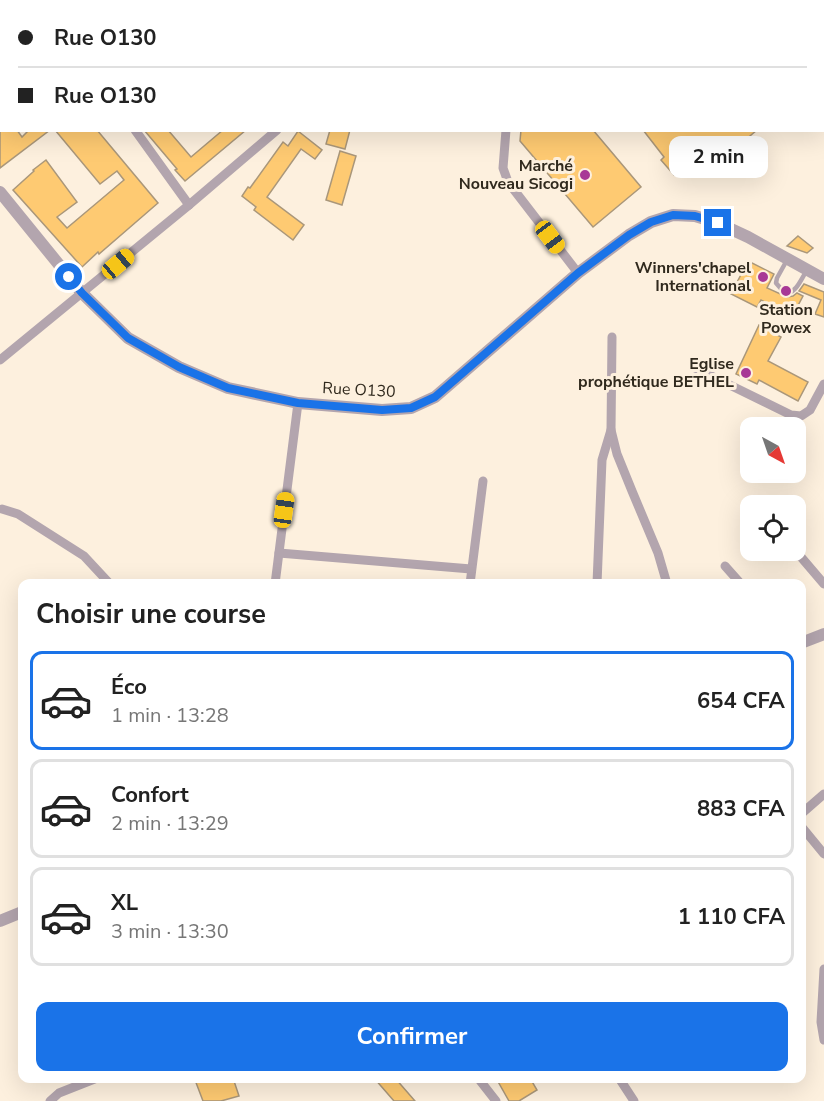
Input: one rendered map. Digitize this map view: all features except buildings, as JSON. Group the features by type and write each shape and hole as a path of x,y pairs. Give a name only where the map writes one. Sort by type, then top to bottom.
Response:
{"street":[{"path":"136,132 189,205"},
{"path":"0,360 275,132"},
{"path":"506,132 503,168 508,182 578,273"},
{"name":"Rue O130","path":"0,192 82,293 128,338 179,367 228,388 298,403 382,410 411,408 435,397 578,273 636,231 651,222 673,215 695,216 718,223 824,279"},
{"path":"597,579 602,460 610,430 612,337"},
{"path":"693,367 791,416 801,416 810,410 824,384"},
{"path":"276,579 298,403"},
{"path":"610,430 617,454 658,553 666,579"},
{"path":"470,579 483,481"},
{"path":"2,509 18,514 84,556 107,579"},
{"path":"279,553 471,569"},
{"path":"804,561 824,584"},
{"path":"725,566 737,579"},
{"path":"806,641 824,634"},
{"path":"806,810 824,794"},
{"path":"806,832 824,854"},
{"path":"0,921 18,914"},
{"path":"824,969 821,1022 824,1040"},
{"path":"50,1101 59,1093 84,1083"},
{"path":"482,1083 496,1101"},
{"path":"622,1083 634,1101"}],"lane":[{"path":"788,259 776,283 786,292 792,292 808,270"}],"place":[{"name":"Marché Nouveau Sicogi","path":"585,175"},
{"name":"Winners'chapel International","path":"763,277"},
{"name":"Station Powex","path":"786,291"},
{"name":"Eglise prophétique BETHEL","path":"746,373"}],"route":[{"path":"69,277 128,338 179,367 228,388 298,403 382,410 411,408 435,397 578,273 629,235 651,222 673,215 695,216 718,223"}]}
